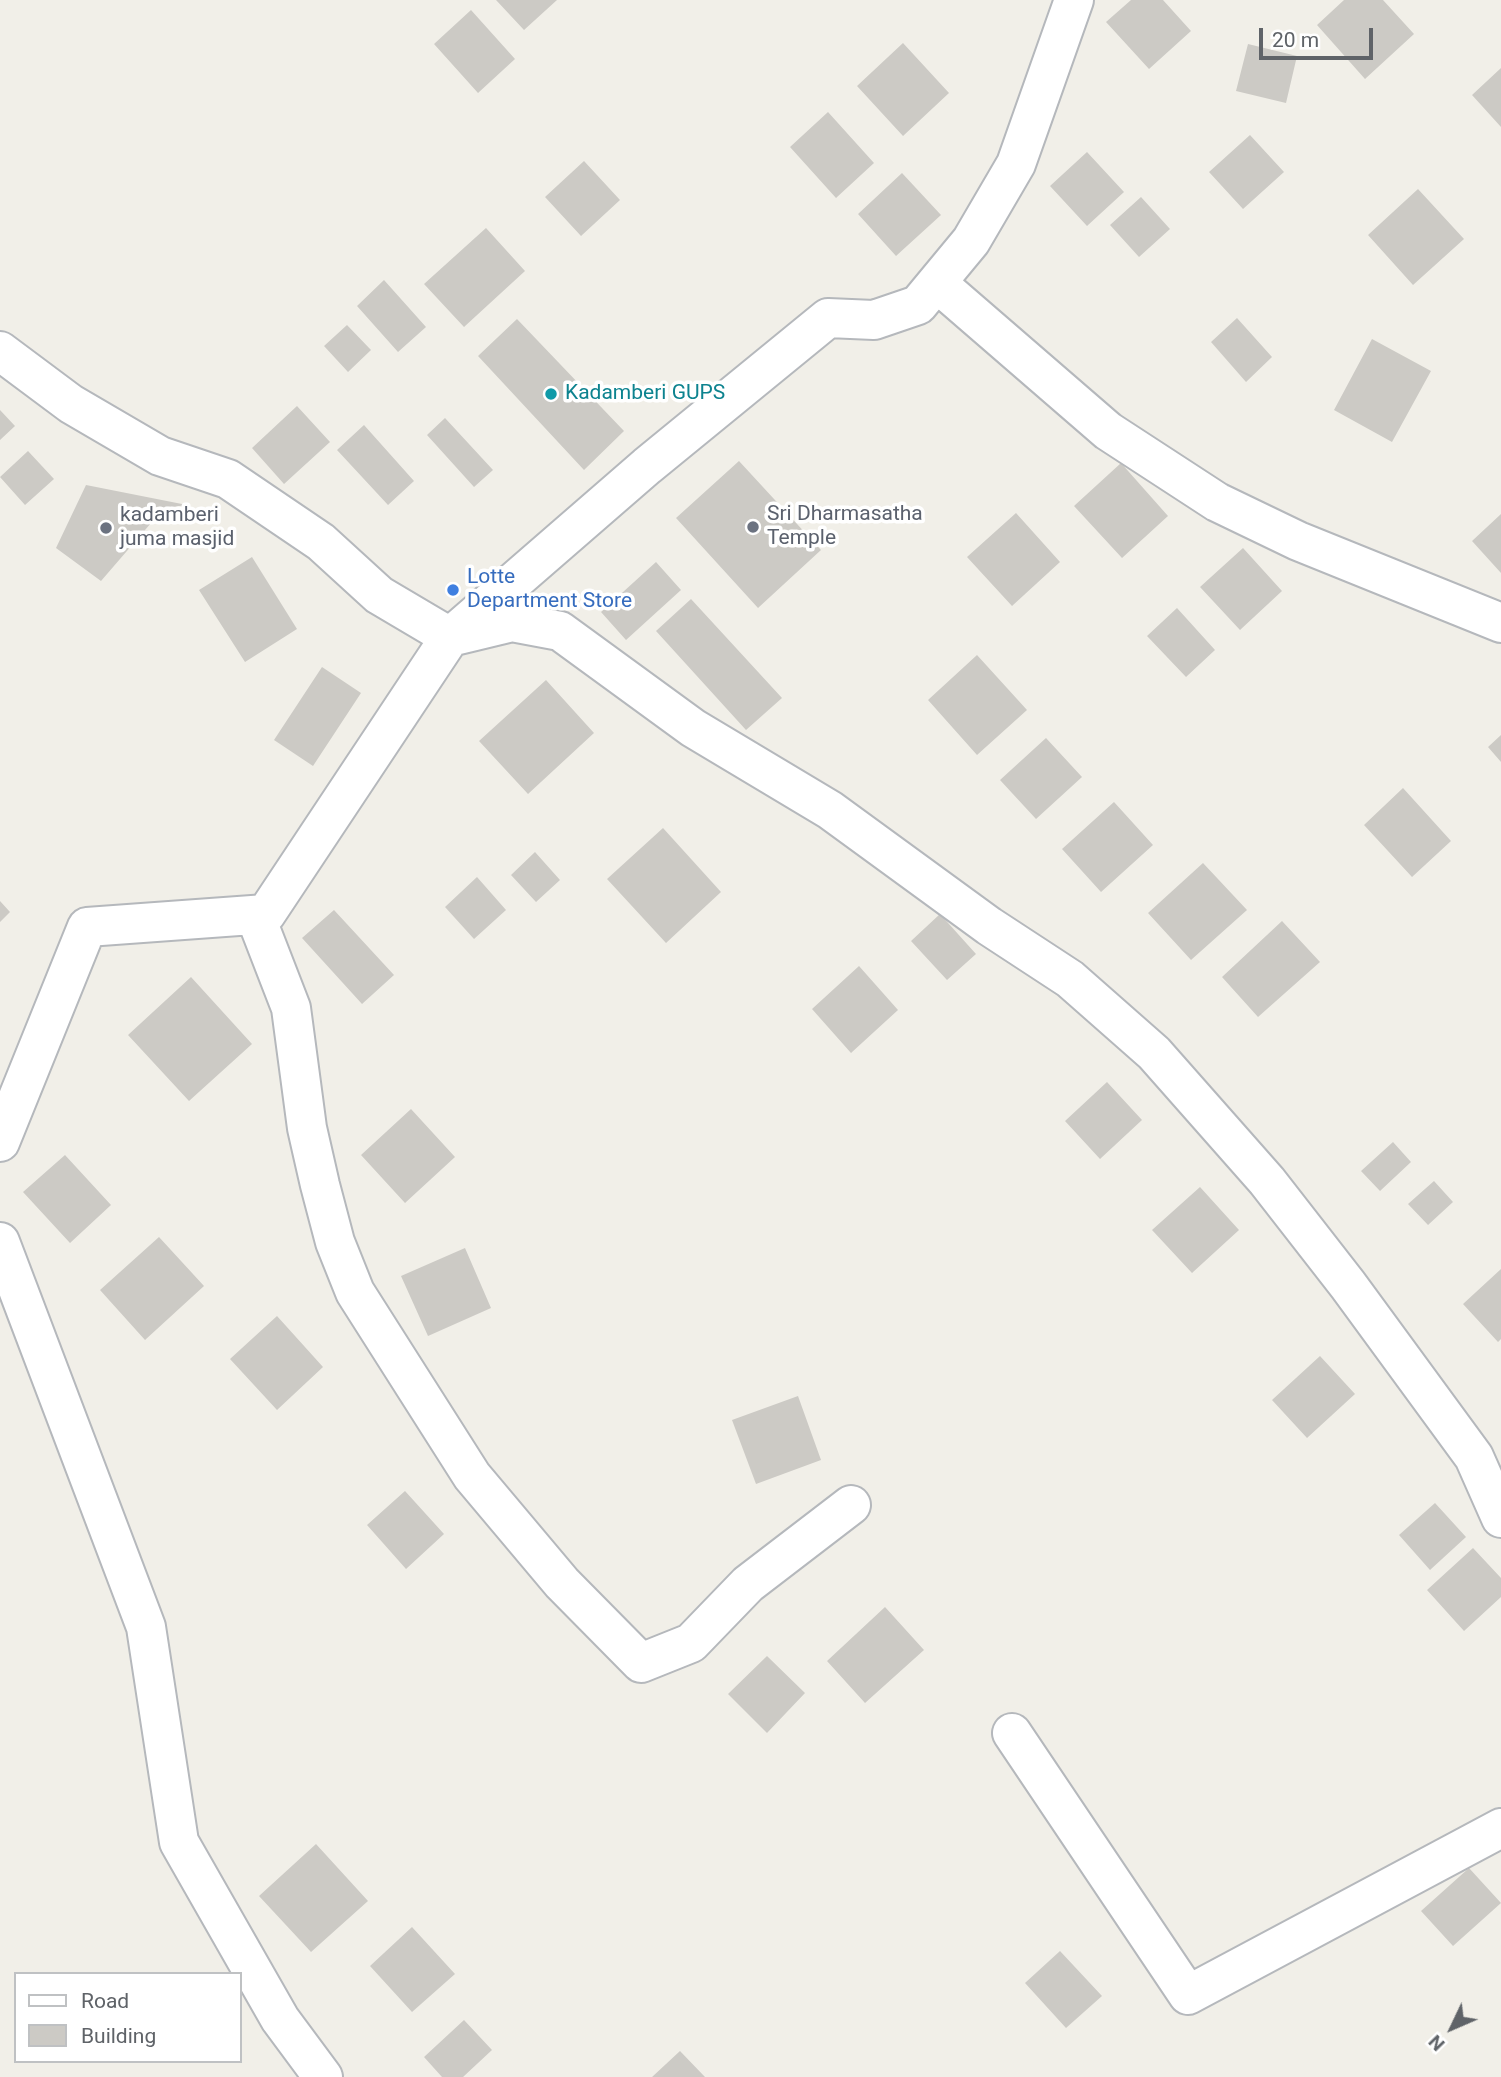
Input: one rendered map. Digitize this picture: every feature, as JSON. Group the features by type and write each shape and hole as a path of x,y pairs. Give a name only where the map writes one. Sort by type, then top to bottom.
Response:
{"street":[{"path":"0,1142 87,927 267,914 450,637 647,467 828,318 874,320 918,305 971,241 1016,164 1074,0"},
{"path":"937,284 1108,431 1217,502 1298,541 1501,623"},
{"path":"0,351 71,404 160,456 228,479 321,542 379,595 450,637 512,622 559,631 693,728 830,810 989,926 1070,979 1154,1053 1267,1181 1348,1285 1474,1457 1501,1518"},
{"path":"256,915 290,1008 307,1128 320,1185 335,1242 355,1292 472,1476 562,1583 641,1663 691,1643 748,1584 850,1505"},
{"path":"0,1242 146,1627 179,1842 279,2019 323,2077"},
{"path":"1012,1733 1188,1995 1501,1828"}],"building":[{"path":"496,0 557,0 524,30"},
{"path":"1131,0 1163,0 1191,31 1149,69 1106,22"},
{"path":"1344,0 1383,0 1414,34 1365,79 1317,25"},
{"path":"471,10 515,59 478,93 434,44"},
{"path":"903,43 949,93 903,136 857,86"},
{"path":"1248,44 1297,56 1286,103 1236,91"},
{"path":"1501,68 1501,127 1472,95"},
{"path":"828,112 874,163 836,198 790,147"},
{"path":"1250,135 1284,172 1243,209 1209,172"},
{"path":"1087,152 1124,192 1087,226 1050,186"},
{"path":"584,161 620,200 581,236 545,197"},
{"path":"902,173 941,215 896,256 858,214"},
{"path":"1418,189 1464,239 1413,285 1368,235"},
{"path":"1141,197 1170,229 1139,257 1110,225"},
{"path":"486,228 525,271 464,327 424,284"},
{"path":"384,280 426,327 398,352 357,306"},
{"path":"1237,318 1272,357 1246,382 1211,342"},
{"name":"Kadamberi GUPS","path":"517,319 624,431 584,470 478,356"},
{"path":"347,325 371,350 348,372 324,346"},
{"path":"1372,339 1431,371 1392,442 1334,410"},
{"path":"297,406 330,442 284,484 252,448"},
{"path":"0,410 15,426 0,440"},
{"path":"445,418 493,470 474,487 427,435"},
{"path":"364,425 414,481 388,505 337,450"},
{"path":"28,451 54,479 25,505 0,477"},
{"path":"739,461 821,550 758,608 676,518"},
{"path":"1121,463 1168,516 1122,558 1074,506"},
{"name":"kadamberi juma masjid","path":"86,485 187,505 164,508 101,581 56,548"},
{"path":"1016,513 1060,562 1012,606 967,557"},
{"path":"1501,514 1501,573 1472,541"},
{"path":"1243,548 1282,591 1240,630 1200,587"},
{"path":"252,557 297,629 245,662 199,590"},
{"path":"656,562 681,590 626,640 601,612"},
{"path":"691,599 782,698 746,730 656,631"},
{"path":"1177,608 1215,650 1186,677 1147,636"},
{"path":"977,655 1027,710 977,755 928,700"},
{"path":"322,667 361,693 313,766 274,740"},
{"path":"546,680 594,733 528,794 479,741"},
{"path":"1501,735 1501,762 1488,747"},
{"path":"1046,738 1082,777 1036,819 1000,780"},
{"path":"1403,788 1451,841 1412,877 1364,825"},
{"path":"1114,802 1153,845 1101,892 1062,849"},
{"path":"663,828 721,892 666,943 607,879"},
{"path":"535,852 560,880 536,902 511,875"},
{"path":"1203,863 1247,910 1191,960 1148,913"},
{"path":"477,877 506,910 474,939 445,907"},
{"path":"0,901 10,912 0,922"},
{"path":"334,910 394,975 362,1004 302,938"},
{"path":"940,914 976,954 947,980 911,941"},
{"path":"1282,921 1320,962 1258,1017 1222,977"},
{"path":"859,966 898,1010 851,1053 812,1009"},
{"path":"191,977 252,1044 189,1101 128,1035"},
{"path":"1107,1082 1142,1120 1100,1159 1065,1121"},
{"path":"411,1109 455,1157 405,1203 361,1155"},
{"path":"1393,1142 1411,1162 1380,1191 1361,1171"},
{"path":"65,1155 111,1205 70,1243 23,1192"},
{"path":"1434,1181 1453,1202 1428,1225 1408,1204"},
{"path":"1200,1187 1239,1230 1192,1273 1152,1230"},
{"path":"159,1237 204,1286 145,1340 100,1290"},
{"path":"465,1248 491,1308 428,1336 401,1276"},
{"path":"1501,1269 1501,1339 1498,1342 1463,1304"},
{"path":"277,1316 323,1367 277,1410 230,1359"},
{"path":"1320,1356 1355,1394 1307,1438 1272,1400"},
{"path":"798,1396 821,1460 756,1484 732,1420"},
{"path":"405,1491 444,1534 406,1569 367,1525"},
{"path":"1435,1503 1466,1537 1430,1570 1399,1535"},
{"path":"1473,1548 1501,1578 1501,1597 1464,1631 1427,1590"},
{"path":"885,1607 924,1650 865,1703 827,1661"},
{"path":"767,1656 805,1693 767,1733 728,1694"},
{"path":"316,1844 368,1901 311,1952 259,1896"},
{"path":"1469,1868 1501,1903 1453,1946 1421,1911"},
{"path":"412,1927 455,1974 412,2012 370,1966"},
{"path":"1060,1951 1102,1996 1066,2028 1025,1983"},
{"path":"464,2020 492,2050 463,2077 442,2077 424,2057"},
{"path":"680,2051 705,2077 652,2077"}],"place":[{"name":"Kadamberi GUPS","path":"551,394"},
{"name":"Sri Dharmasatha Temple","path":"753,527"},
{"name":"kadamberi juma masjid","path":"106,528"},
{"name":"Lotte Department Store","path":"453,590"}]}
